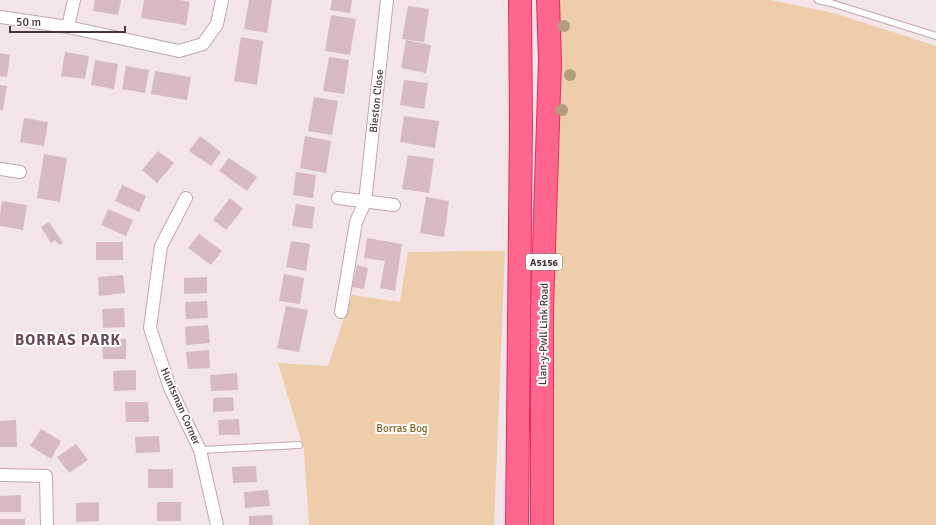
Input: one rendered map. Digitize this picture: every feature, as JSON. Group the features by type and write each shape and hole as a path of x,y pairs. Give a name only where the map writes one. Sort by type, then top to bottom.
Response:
{"highway":[{"name":"A5156","path":"517,525 521,123 520,0"},
{"name":"Llan-y-Pwll Link Road","path":"542,525 542,309 550,61 548,0"}],"street":[{"path":"68,27 74,0"},
{"path":"0,17 68,27 179,51 203,44 217,24 222,0"},
{"name":"Bieston Close","path":"341,312 356,222 365,202 387,0"},
{"path":"0,169 20,172"},
{"name":"Huntsman Corner","path":"186,198 161,246 150,328 170,388 200,450 217,525"},
{"path":"338,198 394,206"},
{"path":"0,475 46,476 47,525"}],"lane":[{"path":"818,0 936,36"},
{"path":"200,450 299,445"}],"green space":[{"path":"553,0 771,0 837,14 936,46 936,525 549,525"},
{"name":"Borras Bog","path":"505,251 494,525 309,525 304,450 278,363 328,366 352,295 400,302 408,252"}],"building":[{"path":"95,0 121,0 118,15 93,11"},
{"path":"144,0 180,0 190,2 186,25 141,18"},
{"path":"249,0 272,0 267,33 244,29"},
{"path":"332,0 352,0 350,13 330,10"},
{"path":"408,6 429,9 424,42 402,39"},
{"path":"331,15 356,19 350,55 325,51"},
{"path":"241,37 263,41 257,85 234,81"},
{"path":"406,40 431,45 426,73 401,68"},
{"path":"65,52 89,56 85,79 61,76"},
{"path":"0,53 10,55 7,77 0,76"},
{"path":"329,57 349,60 344,94 323,91"},
{"path":"95,60 118,64 114,89 91,85"},
{"path":"126,66 149,70 145,93 122,89"},
{"path":"155,71 191,77 187,100 151,94"},
{"path":"404,80 428,83 424,109 400,105"},
{"path":"0,85 7,86 3,110 0,110"},
{"path":"314,97 338,101 332,135 308,131"},
{"path":"404,116 439,121 435,148 400,142"},
{"path":"24,118 48,122 44,146 20,142"},
{"path":"200,136 221,152 211,166 189,151"},
{"path":"305,136 331,141 326,173 300,168"},
{"path":"158,151 174,163 157,183 142,170"},
{"path":"44,154 67,158 60,202 37,198"},
{"path":"408,155 434,159 429,193 402,189"},
{"path":"229,158 257,177 247,191 219,171"},
{"path":"296,172 316,175 313,198 293,195"},
{"path":"122,185 146,196 139,212 115,201"},
{"path":"426,197 449,201 444,237 420,233"},
{"path":"230,198 243,209 226,230 213,220"},
{"path":"2,201 27,205 23,230 0,226"},
{"path":"296,204 315,207 312,229 292,226"},
{"path":"108,209 133,220 126,236 101,225"},
{"path":"49,222 63,243 59,245 55,240 51,243 41,227"},
{"path":"199,234 222,251 211,265 188,248"},
{"path":"367,238 402,244 395,291 380,288 385,261 364,258"},
{"path":"291,241 310,244 306,271 286,267"},
{"path":"96,242 123,242 123,260 96,260"},
{"path":"357,265 368,268 364,289 352,287"},
{"path":"284,274 304,278 300,304 279,301"},
{"path":"123,275 125,293 99,296 98,277"},
{"path":"207,277 207,293 184,294 184,278"},
{"path":"207,301 208,318 186,319 185,302"},
{"path":"286,306 308,310 299,352 277,348"},
{"path":"124,308 125,327 103,328 102,309"},
{"path":"208,325 210,343 186,345 185,327"},
{"path":"102,339 126,339 126,359 103,359"},
{"path":"209,350 210,368 188,369 186,352"},
{"path":"136,370 136,390 114,391 113,371"},
{"path":"237,373 238,390 211,391 210,375"},
{"path":"233,397 234,411 213,412 213,398"},
{"path":"125,402 148,402 149,422 126,422"},
{"path":"239,419 240,435 219,435 218,420"},
{"path":"16,420 17,447 0,447 0,421"},
{"path":"41,429 61,441 51,459 30,446"},
{"path":"159,436 160,452 136,453 135,437"},
{"path":"76,444 88,460 69,473 57,457"},
{"path":"256,466 257,482 233,483 232,467"},
{"path":"148,469 173,469 173,488 148,488"},
{"path":"268,490 270,506 245,508 244,492"},
{"path":"21,495 21,512 0,512 0,496"},
{"path":"99,502 99,521 76,522 76,503"},
{"path":"157,502 181,502 181,521 157,521"},
{"path":"272,515 273,525 249,525 249,516"},
{"path":"0,519 25,519 25,525 0,525"}],"district":[{"name":"BORRAS PARK","path":"68,340"}]}
